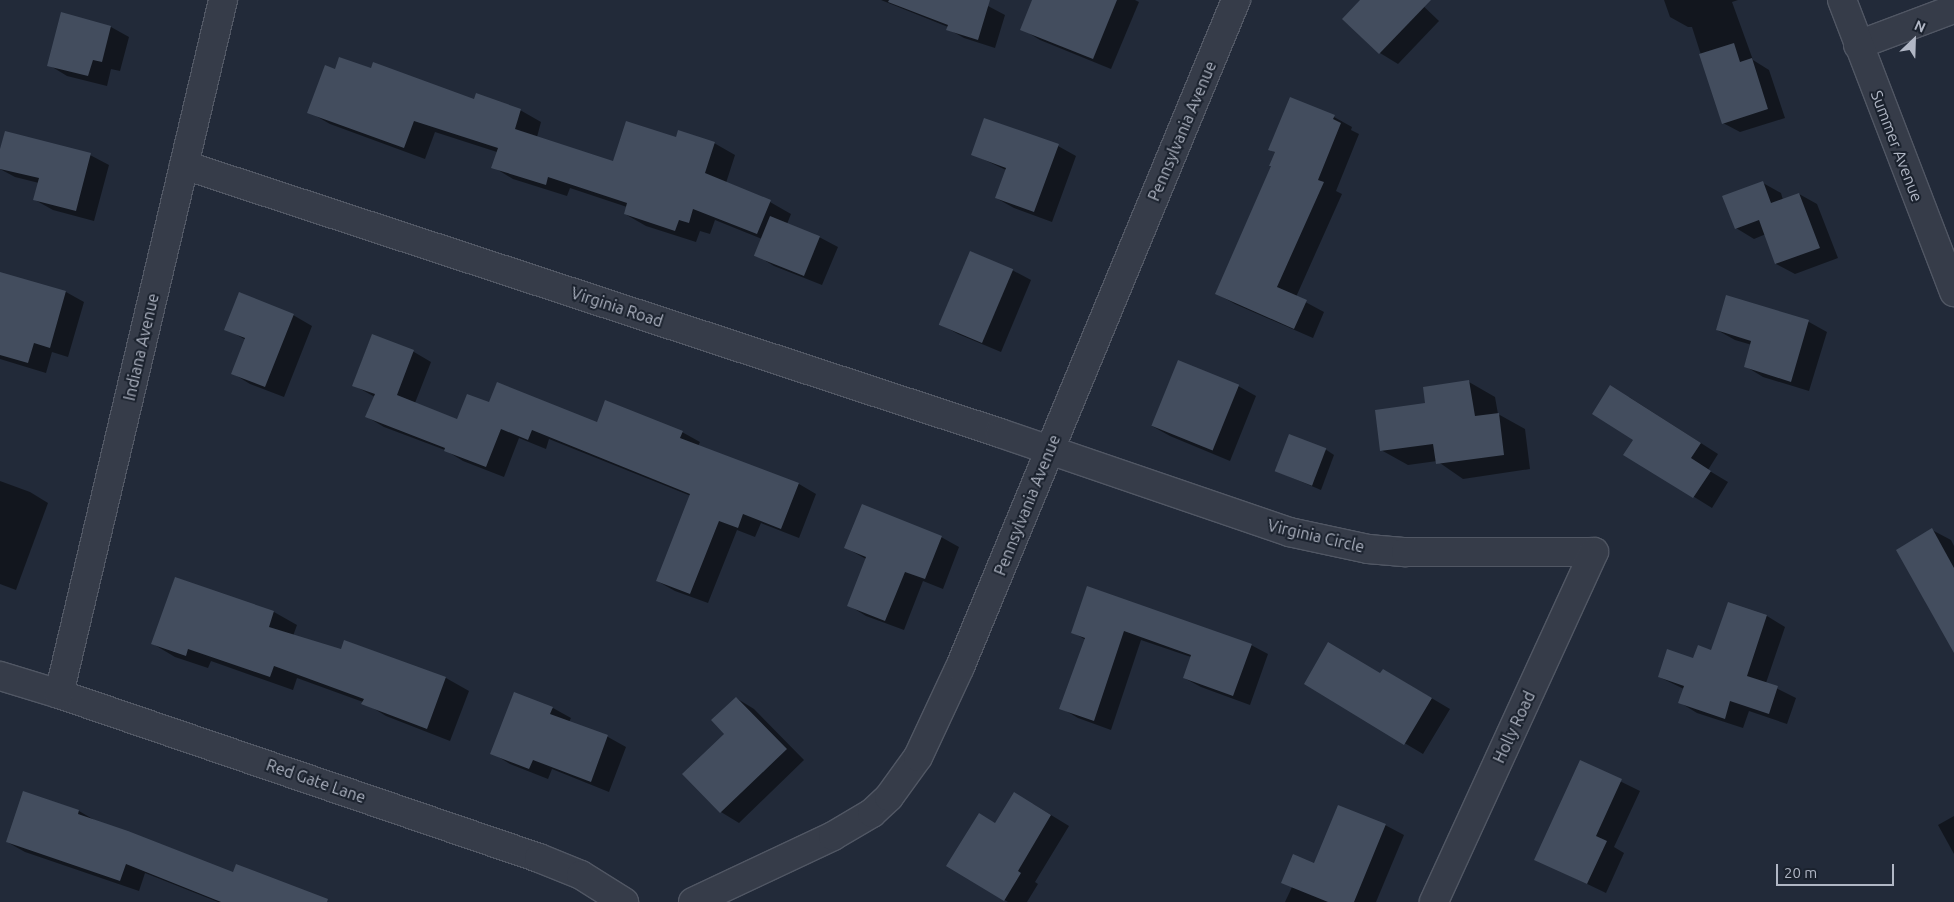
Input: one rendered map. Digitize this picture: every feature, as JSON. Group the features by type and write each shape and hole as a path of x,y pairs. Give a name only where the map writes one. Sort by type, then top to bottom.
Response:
{"street":[{"name":"Indiana Avenue","path":"59,694 223,0"},
{"name":"Pennsylvania Avenue","path":"693,902 833,836 872,813 896,788 930,735 1236,0"},
{"name":"Summer Avenue","path":"1842,0 1858,46 1954,292"},
{"path":"1858,46 1954,9"},
{"name":"Virginia Road","path":"184,165 1050,450"},
{"name":"Virginia Circle","path":"1050,450 1250,520 1329,542 1368,549 1406,552 1594,552"},
{"name":"Holly Road","path":"1434,902 1594,552"},
{"name":"Red Gate Lane","path":"0,676 59,694 539,858 581,875 624,902"}],"building":[{"path":"889,0 990,0 978,40 946,30 948,25 888,2"},
{"path":"1032,0 1117,0 1093,59 1020,30"},
{"path":"1360,0 1431,0 1379,54 1342,19"},
{"path":"61,12 111,26 102,62 93,60 88,76 47,66"},
{"path":"1734,43 1740,62 1752,58 1768,109 1722,124 1699,54"},
{"path":"339,57 371,68 373,62 474,99 476,93 521,109 515,129 613,161 626,121 676,137 678,130 715,142 705,173 771,200 757,234 693,209 689,223 679,220 675,231 624,214 627,203 548,177 546,185 491,168 498,148 414,121 404,148 307,113 325,65 335,69"},
{"path":"1290,97 1335,115 1333,119 1341,123 1318,180 1324,182 1277,287 1307,300 1294,329 1215,294 1271,166 1269,166 1275,152 1268,150"},
{"path":"984,118 1059,144 1034,212 995,198 1006,168 971,155"},
{"path":"5,131 91,153 76,211 33,200 39,178 0,169 0,149"},
{"path":"1763,181 1771,203 1799,193 1820,248 1775,264 1759,220 1735,229 1722,196"},
{"path":"770,216 820,236 804,276 754,256"},
{"path":"970,251 1013,269 982,343 939,325"},
{"path":"0,272 66,291 50,348 34,343 28,363 0,355"},
{"path":"239,292 294,314 265,387 231,374 245,338 224,330"},
{"path":"1726,295 1809,320 1791,382 1744,367 1751,341 1716,330"},
{"path":"372,334 414,350 397,395 457,419 467,394 489,402 497,382 597,422 605,400 683,431 680,438 799,483 781,529 743,514 738,528 719,521 690,594 656,581 690,494 532,430 528,440 501,429 486,467 444,451 445,448 365,417 375,394 352,386"},
{"path":"1178,360 1239,385 1213,451 1151,426"},
{"path":"1469,380 1475,416 1499,413 1504,455 1436,464 1433,444 1380,451 1375,410 1425,403 1423,387"},
{"path":"1610,385 1701,443 1691,458 1711,471 1693,498 1623,455 1633,440 1592,414"},
{"path":"1289,434 1326,448 1312,486 1275,471"},
{"path":"862,504 942,536 925,579 905,572 885,621 847,606 866,557 844,548"},
{"path":"1932,528 1954,568 1954,653 1896,550"},
{"path":"175,577 274,611 269,627 341,649 344,640 446,677 427,729 361,704 364,699 274,666 270,677 188,649 186,656 151,644"},
{"path":"1087,586 1252,644 1233,696 1183,678 1191,655 1124,631 1094,721 1059,709 1085,638 1071,633"},
{"path":"1728,602 1767,615 1747,676 1778,686 1769,714 1730,701 1725,719 1678,703 1684,686 1658,677 1667,649 1693,658 1698,645 1711,650"},
{"path":"1328,642 1380,673 1383,669 1432,698 1404,745 1304,684"},
{"path":"514,692 553,707 550,714 608,735 591,782 533,760 529,769 490,754"},
{"path":"736,697 787,749 720,813 682,774 724,734 711,720"},
{"path":"1580,760 1622,779 1596,836 1607,841 1587,884 1534,860"},
{"path":"23,791 79,810 78,814 128,831 233,872 236,864 328,899 327,902 221,902 126,864 120,881 6,842"},
{"path":"1014,792 1051,815 1018,871 1021,873 1004,901 946,866 979,813 995,823"},
{"path":"1338,805 1386,824 1354,902 1328,902 1281,883 1293,854 1314,863"}]}
